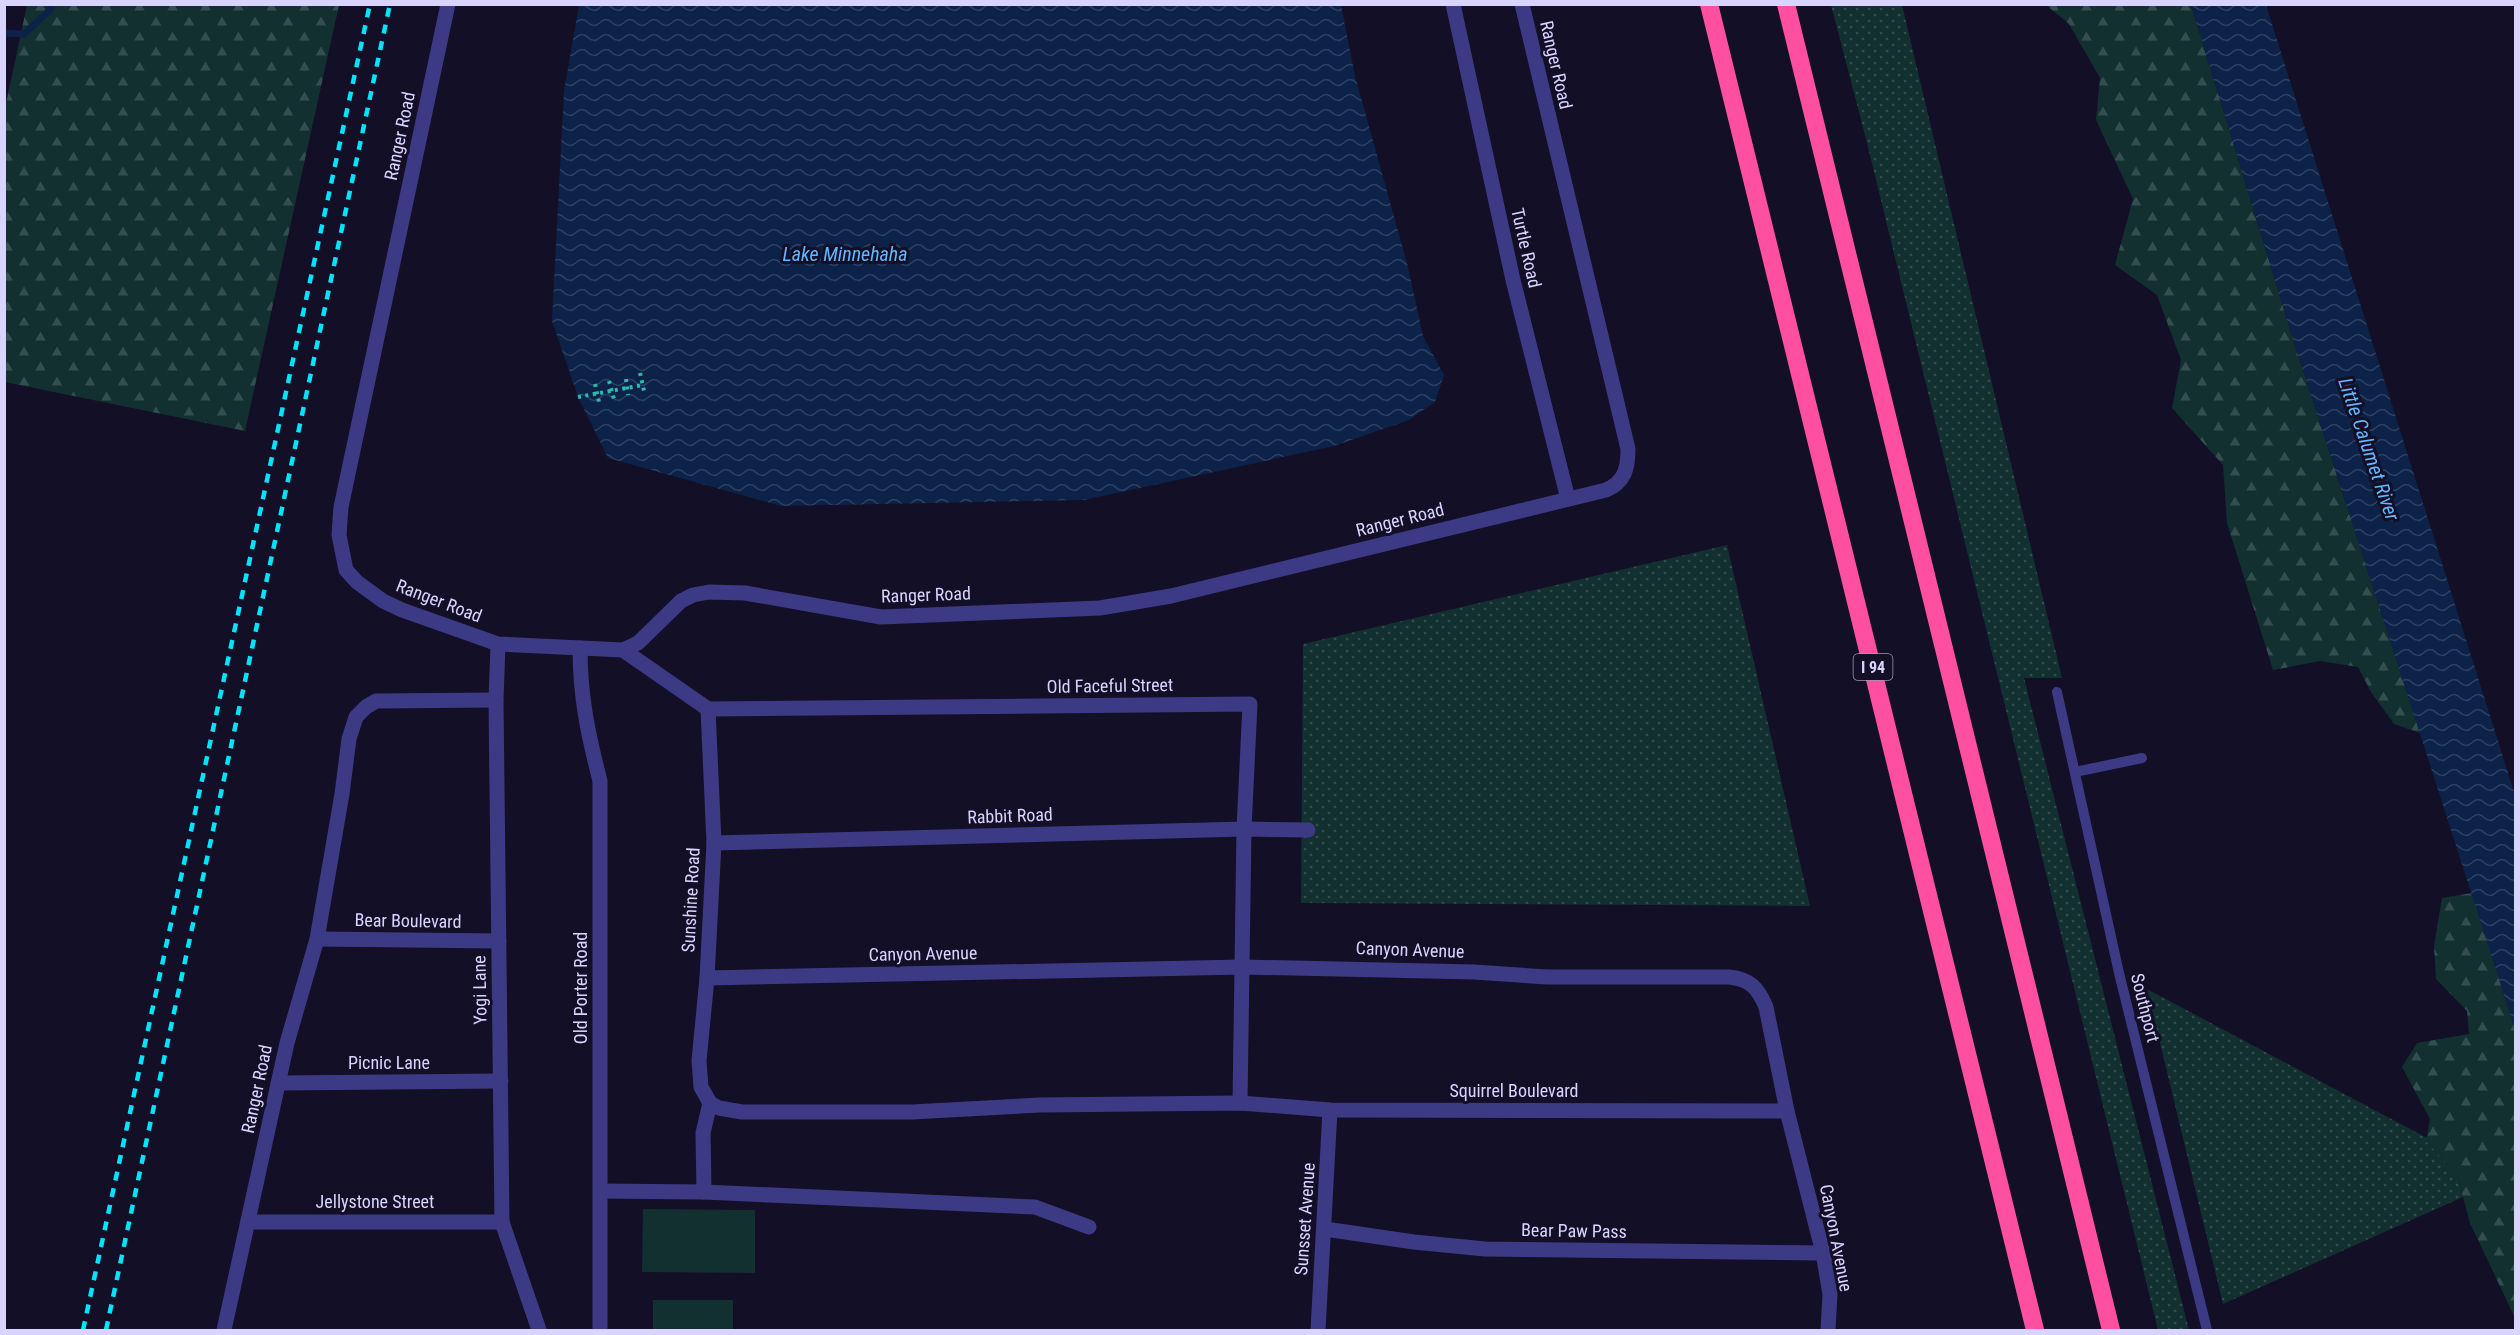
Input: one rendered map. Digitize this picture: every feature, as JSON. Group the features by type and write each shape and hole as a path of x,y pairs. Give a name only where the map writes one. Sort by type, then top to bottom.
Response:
{"highway":[{"name":"I 94","path":"1709,4 2035,1330"},
{"path":"1786,4 2111,1330"}],"street":[{"name":"Ranger Road","path":"448,4 341,507 339,541 342,560 350,576 383,601 498,644 623,650 646,636 681,601 693,595 709,592 745,593 881,617 1100,608 1171,596 1615,486 1626,471 1628,449 1522,4"},
{"name":"Turtle Road","path":"1453,4 1513,280 1568,499"},
{"name":"Yogi Lane","path":"498,644 496,700 502,1222 539,1330"},
{"name":"Old Porter Road","path":"580,648 582,707 600,781 600,1330"},
{"path":"623,650 708,709"},
{"name":"Ranger Road","path":"224,1330 287,1043 317,939 349,739 356,717 376,701 496,700"},
{"name":"Old Faceful Street","path":"708,709 1250,704 1244,829 1240,1103"},
{"name":"Sunshine Road","path":"708,709 714,843 707,978 699,1060 701,1087 710,1103"},
{"name":"Rabbit Road","path":"714,843 1244,829 1308,830"},
{"name":"Bear Boulevard","path":"317,939 499,941"},
{"name":"Canyon Avenue","path":"707,978 1242,967 1450,971 1547,977 1740,978 1755,987 1766,1007 1787,1111 1823,1253 1830,1294 1828,1330"},
{"name":"Picnic Lane","path":"278,1083 501,1082"},
{"path":"705,1192 703,1134 710,1103 719,1108 742,1112 912,1112 1040,1105 1240,1103"},
{"name":"Squirrel Boulevard","path":"1240,1103 1330,1110 1787,1111"},
{"name":"Sunsset Avenue","path":"1318,1330 1330,1110"},
{"path":"601,1191 705,1192 1035,1207 1089,1227"},
{"name":"Jellystone Street","path":"248,1222 502,1222"},
{"name":"Bear Paw Pass","path":"1325,1229 1414,1242 1485,1249 1823,1253"}],"lane":[{"name":"Southport","path":"2057,692 2119,974 2207,1330"},
{"path":"2075,772 2142,758"}],"path":[{"path":"640,373 645,395"},
{"path":"626,379 628,395"},
{"path":"609,381 614,399"},
{"path":"595,384 599,402"},
{"path":"578,397 643,385"}],"green space":[{"path":"27,5 339,5 245,431 5,382 5,108"},
{"path":"1831,5 1902,5 2062,678 2024,678 2189,1330 2158,1330 1865,135"},
{"path":"2046,5 2191,5 2292,336 2420,733 2394,724 2371,692 2358,667 2320,661 2273,670 2227,523 2223,465 2172,408 2181,360 2157,295 2115,265 2133,199 2096,120 2100,78 2069,24"},
{"path":"1727,545 1810,906 1301,903 1303,644"},
{"path":"2472,893 2515,1029 2515,1318 2470,1223 2457,1175 2426,1141 2430,1119 2402,1067 2417,1043 2469,1034 2467,1011 2436,979 2434,946 2442,898"},
{"path":"2147,989 2427,1138 2426,1141 2457,1175 2463,1197 2223,1304"},
{"path":"643,1209 755,1210 755,1273 642,1272"},
{"path":"653,1300 733,1300 733,1330 653,1330"}],"water":[{"name":"Lake Minnehaha","path":"579,5 1341,5 1355,76 1408,267 1423,336 1444,375 1435,402 1409,420 1334,446 1084,500 781,506 608,458 578,397 552,321 564,91"},
{"name":"Little Calumet River","path":"2191,5 2266,5 2515,795 2515,1029 2292,336"}],"waterway":[{"path":"4,33 24,34 51,9 52,4"}],"railway":[{"path":"83,1330 370,4"},
{"path":"106,1330 390,4"}]}
